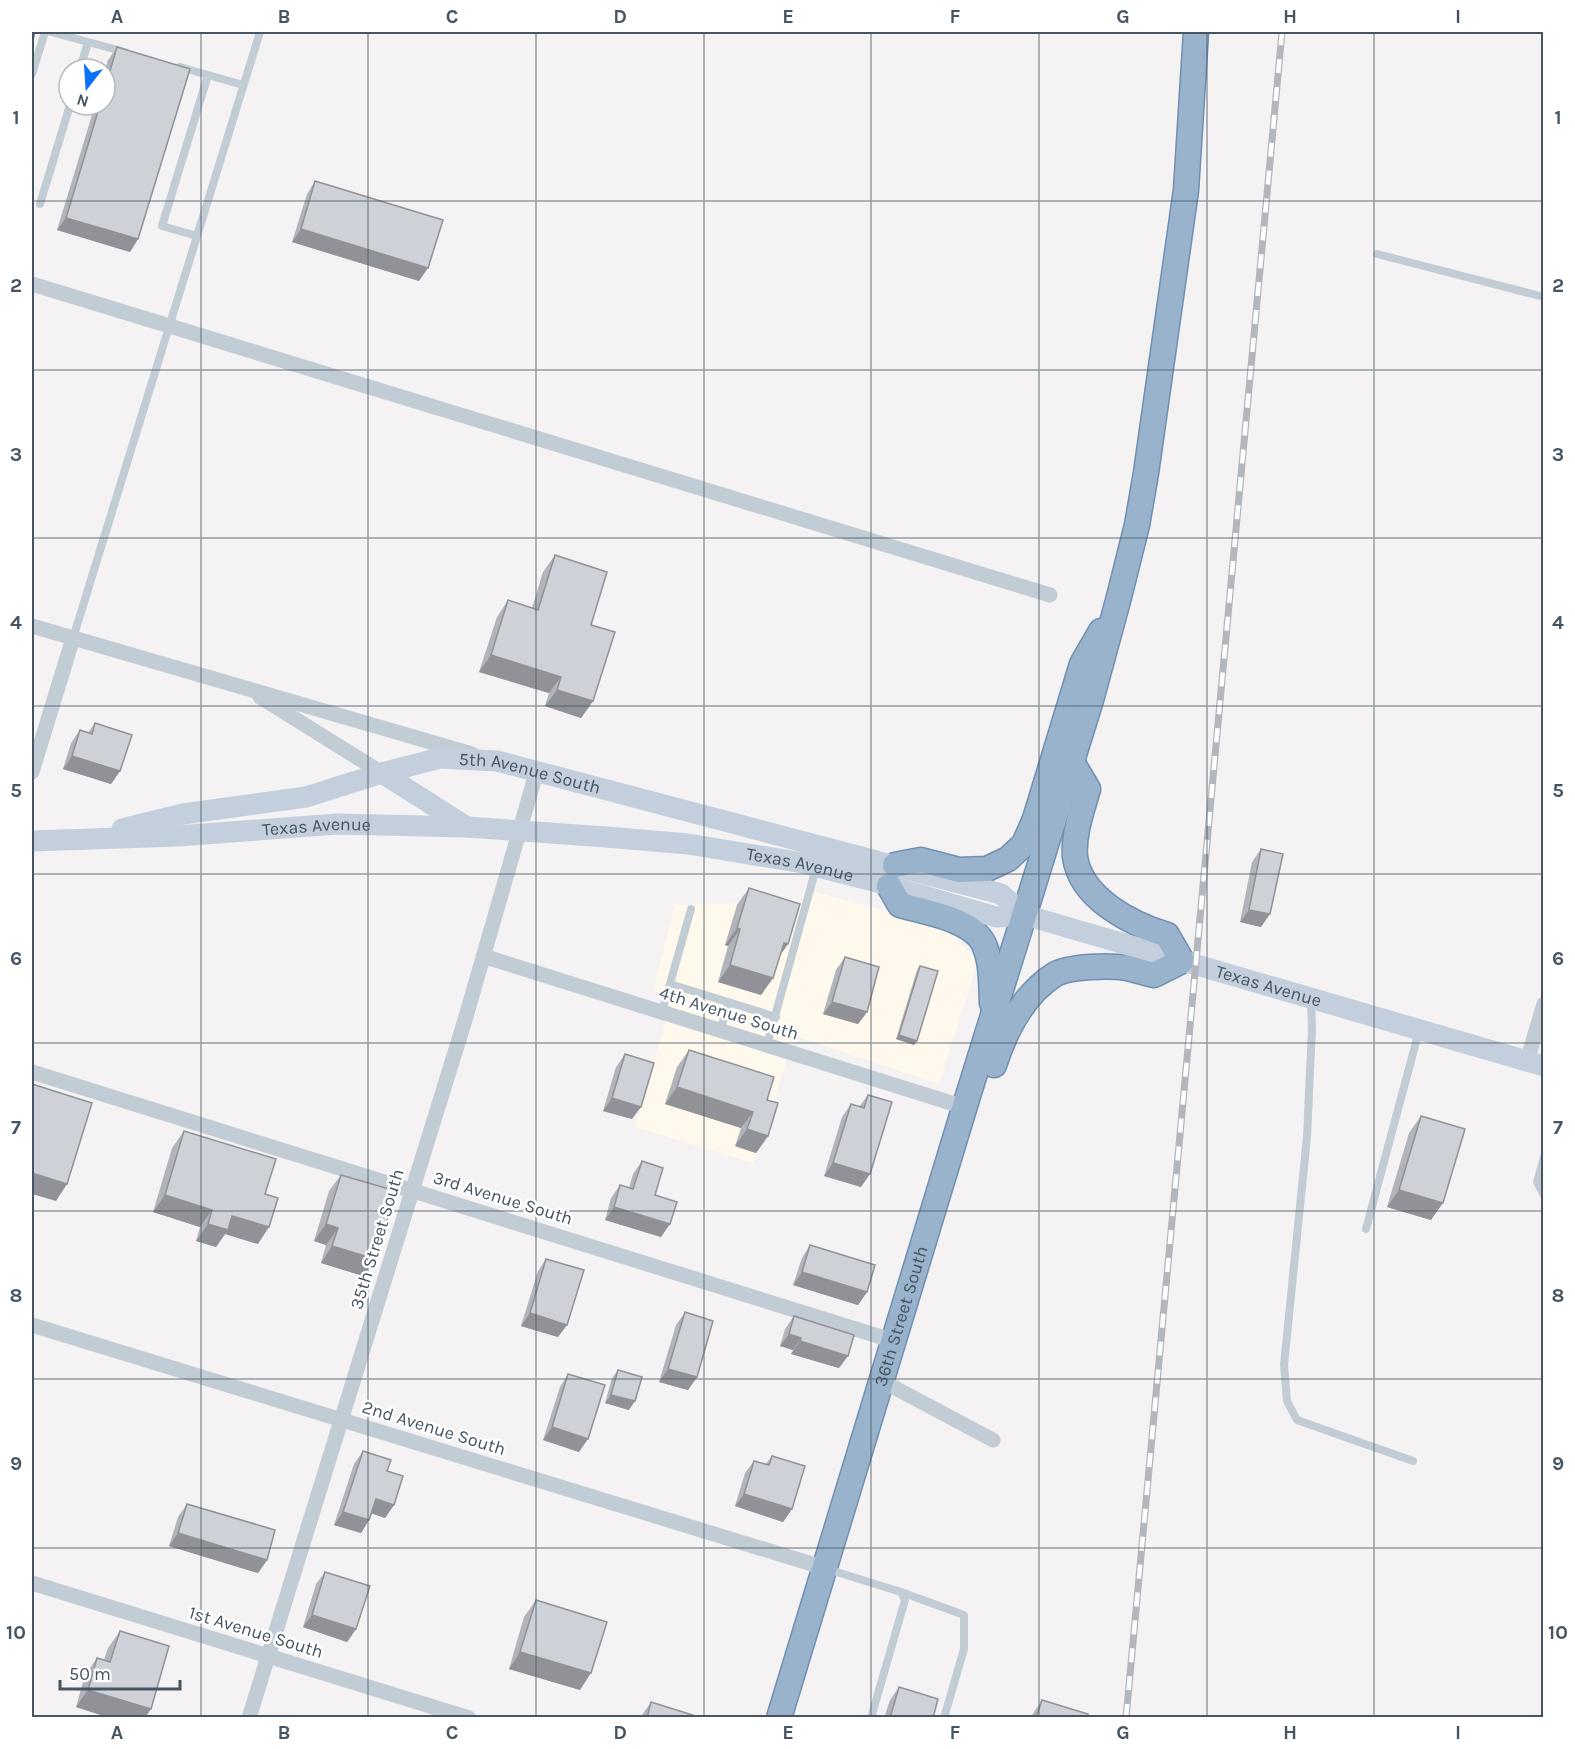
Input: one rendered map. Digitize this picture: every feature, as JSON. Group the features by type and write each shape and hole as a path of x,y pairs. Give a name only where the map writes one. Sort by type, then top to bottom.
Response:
{"highway":[{"path":"993,1017 990,970 985,946 972,928 900,905 892,875 921,860 959,870 987,869 1008,859 1024,844 1038,810 1082,664 1118,603 1137,525 1146,473 1186,190 1196,32"},
{"name":"36th Street South","path":"779,1718 964,1107 1072,762 1118,603"},
{"path":"948,1163 973,1134 1006,1030 1022,1006 1056,973 1083,967 1125,967 1154,975 1182,961 1167,935 1140,926 1119,915 1103,902 1084,880 1075,858 1076,834 1088,789 1072,762"}],"main road":[{"path":"83,838 183,814 306,797 382,773 440,758 497,761"},
{"name":"5th Avenue South","path":"497,761 537,770 892,875 1001,894 1025,915"},
{"path":"382,773 467,827"},
{"name":"Texas Avenue","path":"32,841 178,836 337,824 467,827 688,844 817,867 892,875"},
{"name":"Texas Avenue","path":"1025,915 1535,1063"}],"street":[{"path":"32,284 1050,595"},
{"name":"5th Avenue South","path":"32,626 497,761"},
{"path":"32,772 73,638"},
{"path":"242,686 382,773"},
{"name":"35th Street South","path":"249,1718 412,1191 537,770"},
{"name":"4th Avenue South","path":"483,956 964,1107"},
{"path":"1535,1063 1544,1004"},
{"name":"3rd Avenue South","path":"32,1072 894,1341"},
{"name":"2nd Avenue South","path":"32,1325 825,1568"},
{"path":"882,1381 993,1440"},
{"name":"1st Avenue South","path":"32,1583 469,1718"}],"lane":[{"path":"32,74 45,32"},
{"path":"51,32 132,54"},
{"path":"73,638 260,32"},
{"path":"84,57 88,42"},
{"path":"175,66 243,85"},
{"path":"197,236 162,226 208,75"},
{"path":"40,204 66,117"},
{"path":"1377,254 1544,297"},
{"path":"768,1045 817,867"},
{"path":"662,1012 691,909"},
{"path":"670,984 776,1017"},
{"path":"1311,998 1312,1028 1307,1137 1284,1365 1287,1401 1297,1419 1413,1461"},
{"path":"720,1031 729,1002"},
{"path":"1366,1229 1420,1030"},
{"path":"1544,1157 1537,1182 1544,1195"},
{"path":"825,1568 964,1615 964,1648 944,1718"},
{"path":"871,1718 905,1600 901,1592"}],"shaded area":[{"path":"804,889 946,927 978,962 939,1084 795,1036 753,1163 635,1127 673,997 653,991 675,905 741,903 798,917"}],"building":[{"path":"117,47 190,69 138,239 66,218 96,117 117,117 117,57 114,57"},
{"path":"315,181 443,220 428,268 301,229"},
{"path":"555,555 607,572 591,625 615,632 593,701 557,690 561,677 491,655 508,600 538,610"},
{"path":"95,723 132,735 120,771 72,756 80,730 92,734"},
{"path":"1261,849 1283,854 1270,914 1249,910"},
{"path":"749,888 800,904 788,944 784,943 773,978 730,965 740,929 737,928"},
{"path":"845,957 879,967 867,1012 832,1002"},
{"path":"920,966 938,971 917,1041 899,1035"},
{"path":"689,1050 774,1077 767,1100 778,1103 768,1136 747,1129 753,1112 677,1087"},
{"path":"625,1054 654,1063 641,1107 612,1098"},
{"path":"32,1084 92,1103 67,1184 32,1173"},
{"path":"868,1095 892,1102 870,1174 833,1163 851,1104 864,1108"},
{"path":"1421,1116 1465,1129 1443,1203 1399,1190"},
{"path":"184,1131 276,1159 265,1194 278,1198 269,1227 232,1216 228,1230 208,1224 212,1210 165,1195"},
{"path":"642,1161 663,1168 655,1195 677,1202 670,1224 614,1207 620,1185 633,1189"},
{"path":"341,1175 396,1191 375,1259 332,1246 338,1228 326,1224"},
{"path":"810,1245 875,1265 867,1292 802,1272"},
{"path":"546,1259 584,1270 567,1325 530,1313"},
{"path":"685,1312 713,1321 697,1377 668,1369"},
{"path":"794,1316 854,1335 848,1356 800,1341 801,1338 789,1334"},
{"path":"618,1370 642,1377 635,1401 611,1395"},
{"path":"568,1374 605,1385 588,1439 552,1427"},
{"path":"363,1451 391,1460 387,1471 403,1476 394,1505 376,1499 369,1520 343,1512"},
{"path":"772,1456 805,1466 792,1509 744,1494 754,1461 769,1465"},
{"path":"187,1504 275,1530 267,1560 178,1533"},
{"path":"325,1572 370,1586 356,1629 312,1615"},
{"path":"536,1600 607,1622 591,1673 520,1652"},
{"path":"120,1631 169,1646 151,1709 88,1690 97,1658 110,1662"},
{"path":"899,1687 938,1699 933,1718 890,1718"},
{"path":"1042,1700 1088,1714 1087,1718 1036,1718"},
{"path":"651,1702 702,1718 647,1718"}],"railway":[{"path":"1126,1718 1282,32"}]}
